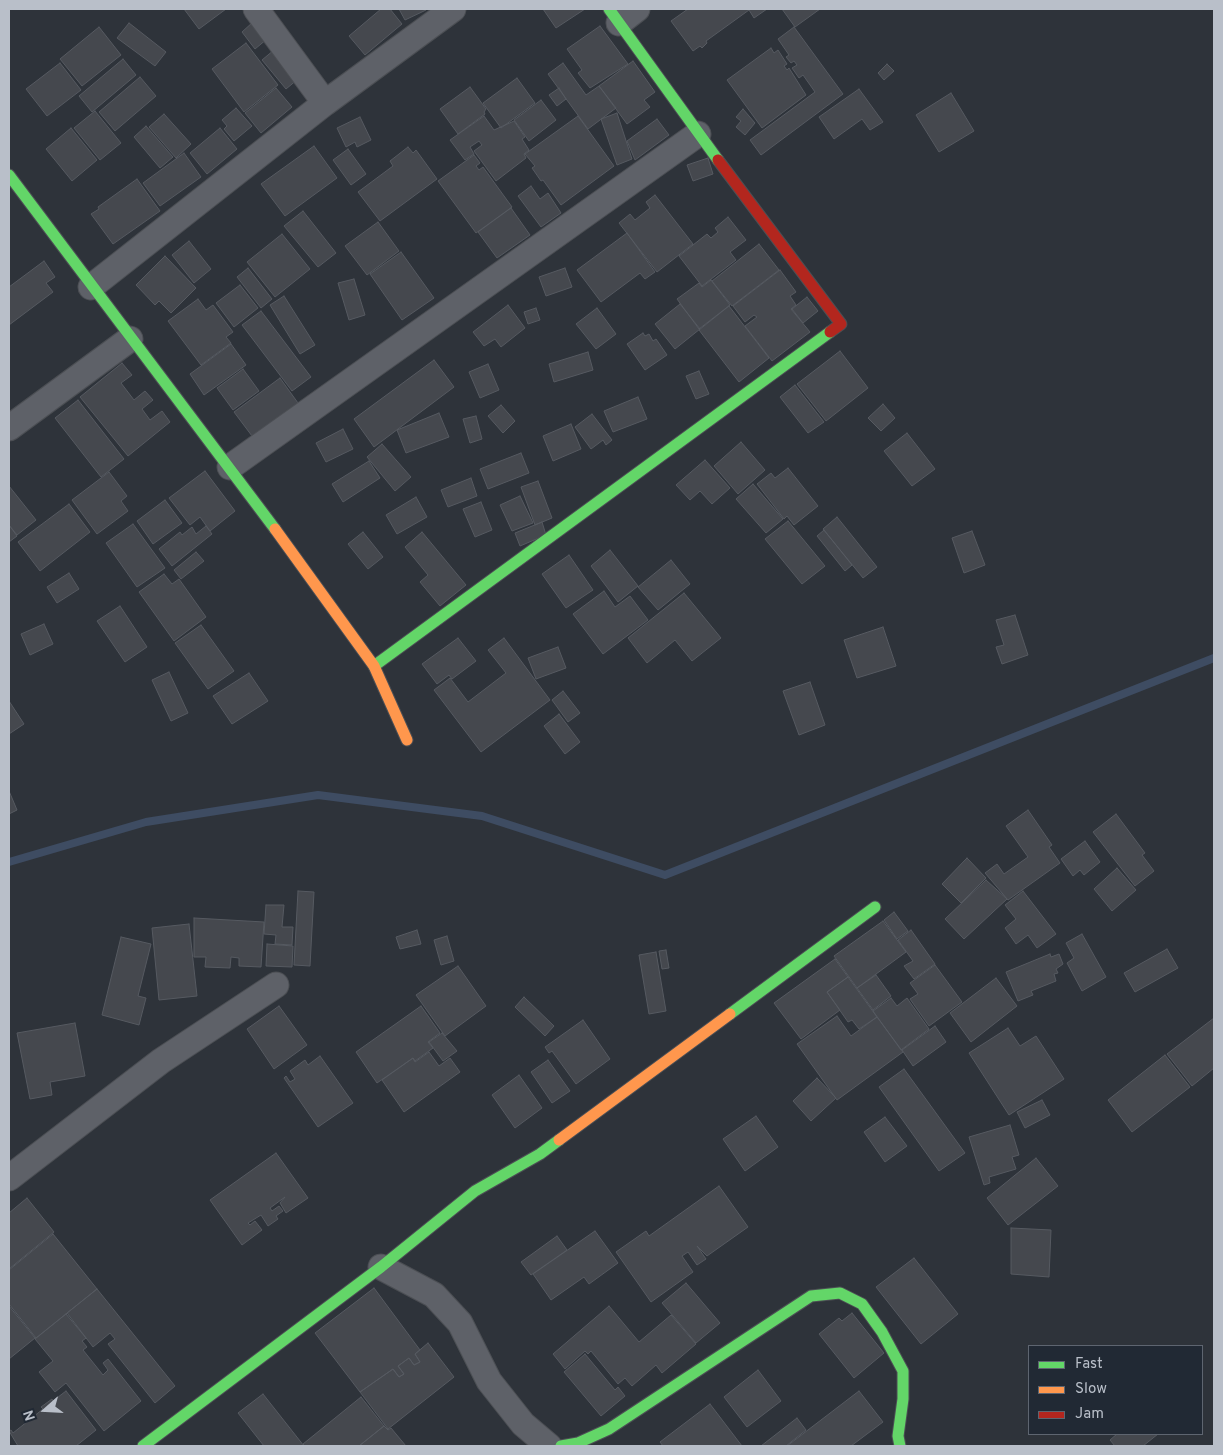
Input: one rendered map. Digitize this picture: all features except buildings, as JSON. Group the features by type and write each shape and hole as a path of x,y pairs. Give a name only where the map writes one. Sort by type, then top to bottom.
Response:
{"street":[{"path":"256,9 325,103"},
{"path":"91,288 325,103 453,9"},
{"path":"374,666 841,324 698,134 622,13"},
{"path":"230,466 698,134"},
{"path":"9,175 91,288 230,466 374,666 407,740"},
{"path":"9,428 130,339"},
{"path":"143,1446 381,1267 475,1191 540,1154 875,907"},
{"path":"9,1178 161,1062 276,985"},
{"path":"381,1267 434,1295 460,1323 489,1380 523,1424 549,1446"},
{"path":"562,1446 578,1443 609,1429 811,1296 840,1293 862,1304 882,1332 903,1371 903,1399 898,1436 900,1446"}],"waterway":[{"path":"9,862 146,822 318,795 482,816 665,875 1214,658"}],"traffic: fast":[{"path":"609,9 718,160"},
{"path":"9,175 275,529"},
{"path":"374,666 830,332"},
{"path":"730,1014 875,907"},
{"path":"143,1446 381,1267 475,1191 540,1154 559,1140"},
{"path":"561,1446 578,1443 609,1429 811,1296 840,1293 862,1304 882,1332 903,1371 903,1399 898,1436 900,1446"}],"traffic: slow":[{"path":"275,529 374,666 407,740"},
{"path":"559,1140 730,1014"}],"traffic: jam":[{"path":"718,160 841,324 830,332"}]}
